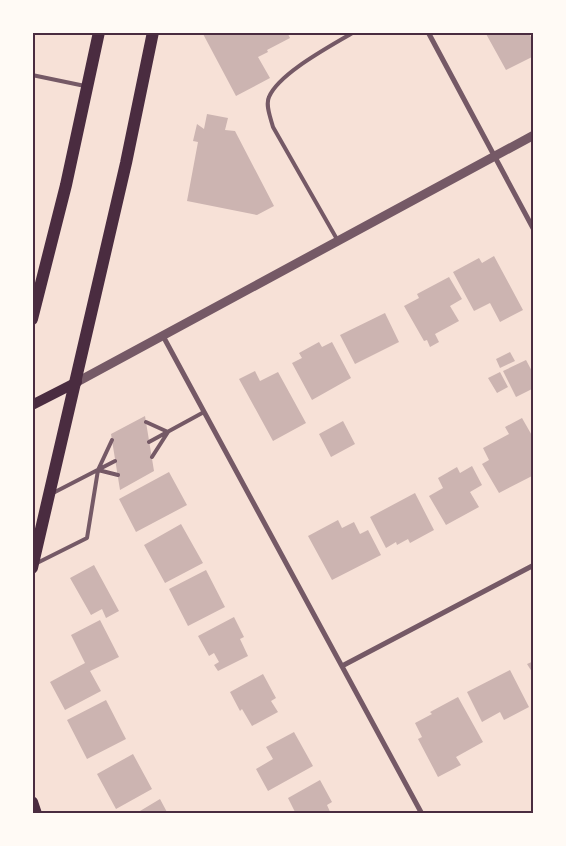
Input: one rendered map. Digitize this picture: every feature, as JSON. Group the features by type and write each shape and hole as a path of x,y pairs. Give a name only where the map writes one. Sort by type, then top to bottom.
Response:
{"main road":[{"path":"32,319 66,186 98,32"},
{"path":"33,566 77,382 153,32"},
{"path":"32,405 77,382"},
{"path":"32,802 36,814"}],"street":[{"path":"428,32 534,230"},
{"path":"77,382 534,135"},
{"path":"163,336 422,814"},
{"path":"342,666 534,565"}],"lane":[{"path":"338,241 273,127 268,98 279,84 301,64 354,32"},
{"path":"32,75 87,87"},
{"path":"149,442 204,412"},
{"path":"146,422 168,432"},
{"path":"152,457 168,432"},
{"path":"33,566 87,538 98,470 112,440"},
{"path":"50,494 115,461"},
{"path":"98,470 118,475"}],"building":[{"path":"202,32 287,32 290,38 258,57 270,78 236,96"},
{"path":"485,32 528,32 534,42 534,56 506,70"},
{"path":"207,114 228,118 225,130 235,131 274,206 257,215 187,201 198,142 193,141 197,124 204,129"},
{"path":"494,256 523,310 500,322 490,303 474,311 453,272 479,258 482,263"},
{"path":"449,277 462,299 450,306 459,321 435,334 439,342 430,347 427,340 424,341 404,306 419,298 417,294"},
{"path":"385,313 399,342 355,364 340,335"},
{"path":"319,342 322,347 332,342 351,378 312,400 292,363 302,358 299,353"},
{"path":"510,352 515,361 500,368 496,359"},
{"path":"526,360 534,375 534,388 516,397 503,371"},
{"path":"255,371 260,381 278,372 306,423 273,441 239,379"},
{"path":"500,372 508,387 497,393 488,378"},
{"path":"145,416 154,471 120,490 111,434"},
{"path":"522,418 534,439 534,475 499,493 482,464 489,460 483,448 509,434 505,427"},
{"path":"343,421 355,444 331,457 319,434"},
{"path":"472,466 482,485 470,492 479,507 446,525 429,496 443,488 438,478 457,467 460,473"},
{"path":"169,472 187,505 136,532 119,499"},
{"path":"415,493 434,530 410,543 408,539 397,545 396,542 386,548 370,517"},
{"path":"338,520 342,528 354,522 360,534 368,530 381,555 332,580 308,536"},
{"path":"181,524 203,563 165,583 144,545"},
{"path":"94,565 119,611 106,618 102,609 91,615 70,578"},
{"path":"206,570 225,607 188,626 169,589"},
{"path":"234,617 244,637 240,639 248,656 218,671 214,665 219,662 214,653 209,656 198,636"},
{"path":"100,620 119,657 90,671 101,691 65,710 50,682 85,663 71,635"},
{"path":"534,661 534,675 527,664"},
{"path":"510,670 529,707 504,720 500,712 482,722 467,692"},
{"path":"263,674 276,698 271,701 278,712 252,726 242,709 240,711 230,692"},
{"path":"458,697 483,742 456,757 461,765 438,777 418,739 422,737 415,723 432,714 430,712"},
{"path":"106,700 126,739 87,759 67,720"},
{"path":"294,732 313,766 268,791 256,769 273,759 266,747"},
{"path":"133,754 152,789 116,809 97,774"},
{"path":"320,780 332,802 327,805 331,814 296,814 288,798"},
{"path":"160,799 168,814 135,814"}]}
